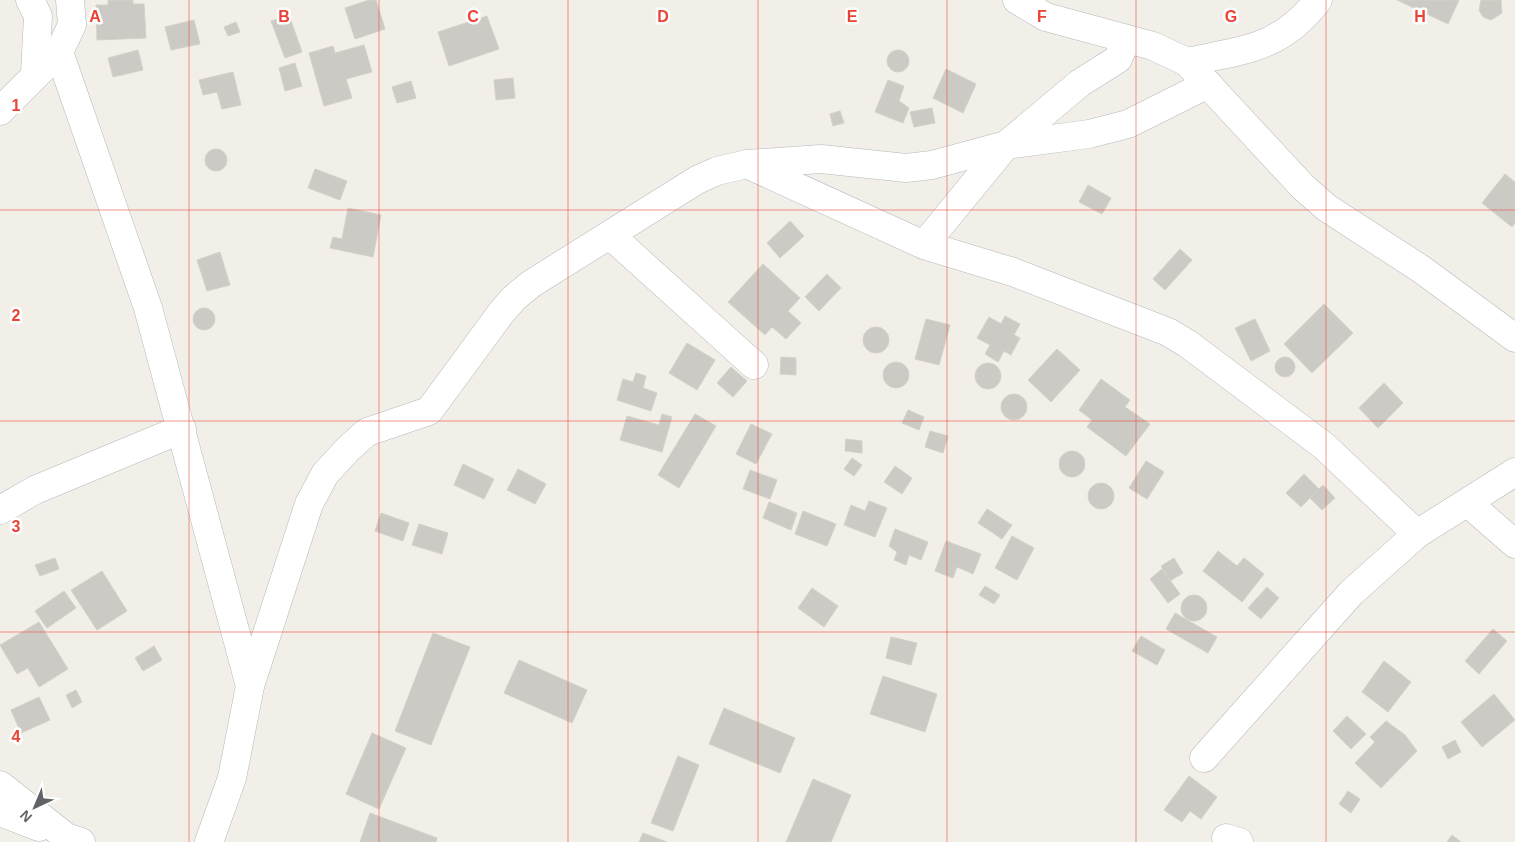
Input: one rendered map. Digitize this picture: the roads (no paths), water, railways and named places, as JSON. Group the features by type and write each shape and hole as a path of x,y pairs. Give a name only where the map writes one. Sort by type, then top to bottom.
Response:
{"street":[{"path":"30,0 38,16 35,74"},
{"path":"0,111 59,52 72,25 70,0"},
{"path":"1017,0 1046,17 1152,46 1187,62 1303,187 1327,208 1421,269 1515,338"},
{"path":"1187,62 1259,47 1282,36 1308,14 1318,0"},
{"path":"924,245 1006,145 1080,83 1118,59 1126,40"},
{"path":"59,52 148,308 250,686"},
{"path":"209,842 232,778 250,686 309,504 325,474 367,432 429,411 514,298 531,284 611,236 697,180 717,171 747,164 822,160 906,168 932,165 1006,145 1089,134 1128,124 1208,84"},
{"path":"747,164 924,245 1013,272 1168,332 1188,344 1324,446 1417,534"},
{"path":"611,236 754,366"},
{"path":"0,510 35,490 182,429"},
{"path":"1204,758 1351,593 1417,534 1515,472"},
{"path":"1468,503 1515,544"},
{"path":"0,785 74,839"},
{"path":"0,812 74,839"}]}
